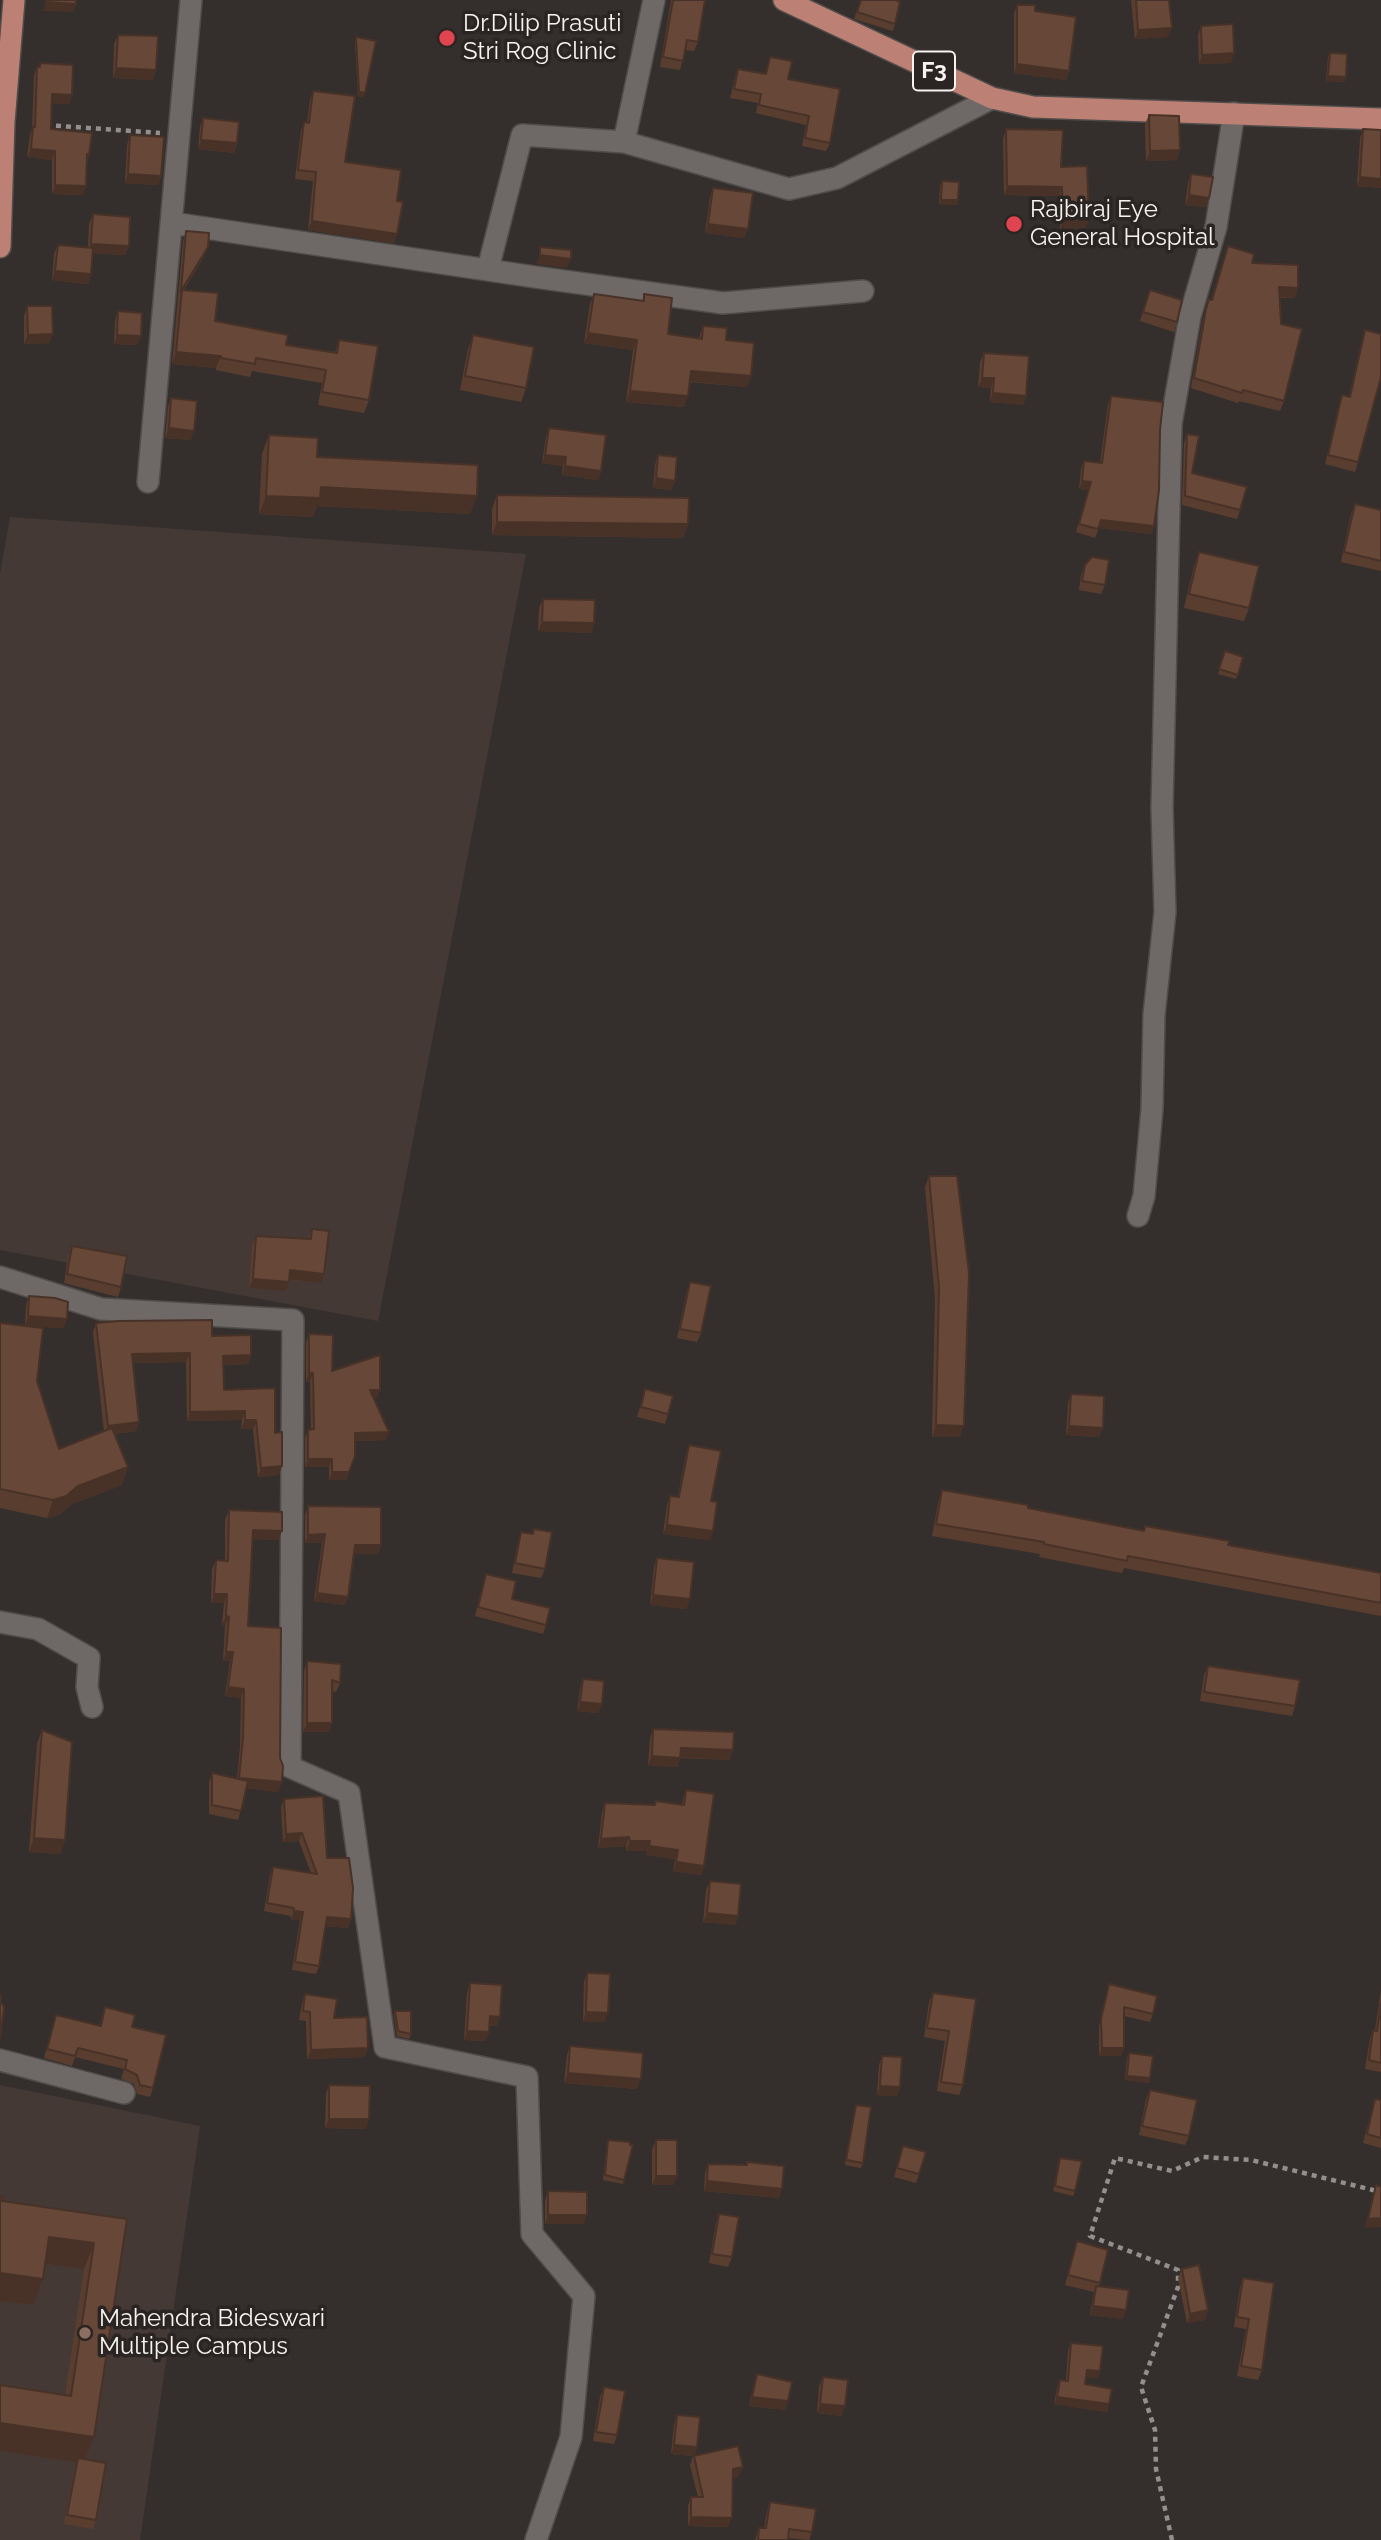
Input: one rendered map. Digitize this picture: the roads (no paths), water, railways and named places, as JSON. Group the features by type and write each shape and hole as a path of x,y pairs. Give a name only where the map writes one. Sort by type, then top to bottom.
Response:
{"main road":[{"path":"0,247 4,121 14,0"},
{"name":"F3","path":"784,0 992,98 1033,107 1381,118"}],"street":[{"path":"148,482 191,0"},
{"path":"624,142 654,0"},
{"path":"488,268 522,135 624,142 789,189 837,178 992,98"},
{"path":"1138,1216 1144,1196 1152,1109 1154,1015 1165,912 1162,808 1171,424 1190,316 1216,227 1234,113"},
{"path":"172,223 723,303 863,290"},
{"path":"0,1277 101,1309 293,1320 290,1767 349,1793 385,2047 527,2077 532,2234 584,2296 571,2437 536,2540"},
{"path":"0,1622 38,1629 89,1658 88,1687 92,1707"},
{"path":"0,2060 124,2093"}],"place":[{"name":"Dr.Dilip Prasuti Stri Rog Clinic","path":"447,38"},
{"name":"Rajbiraj Eye General Hospital","path":"1014,224"},
{"name":"Mahendra Bideswari Multiple Campus","path":"85,2333"}]}
